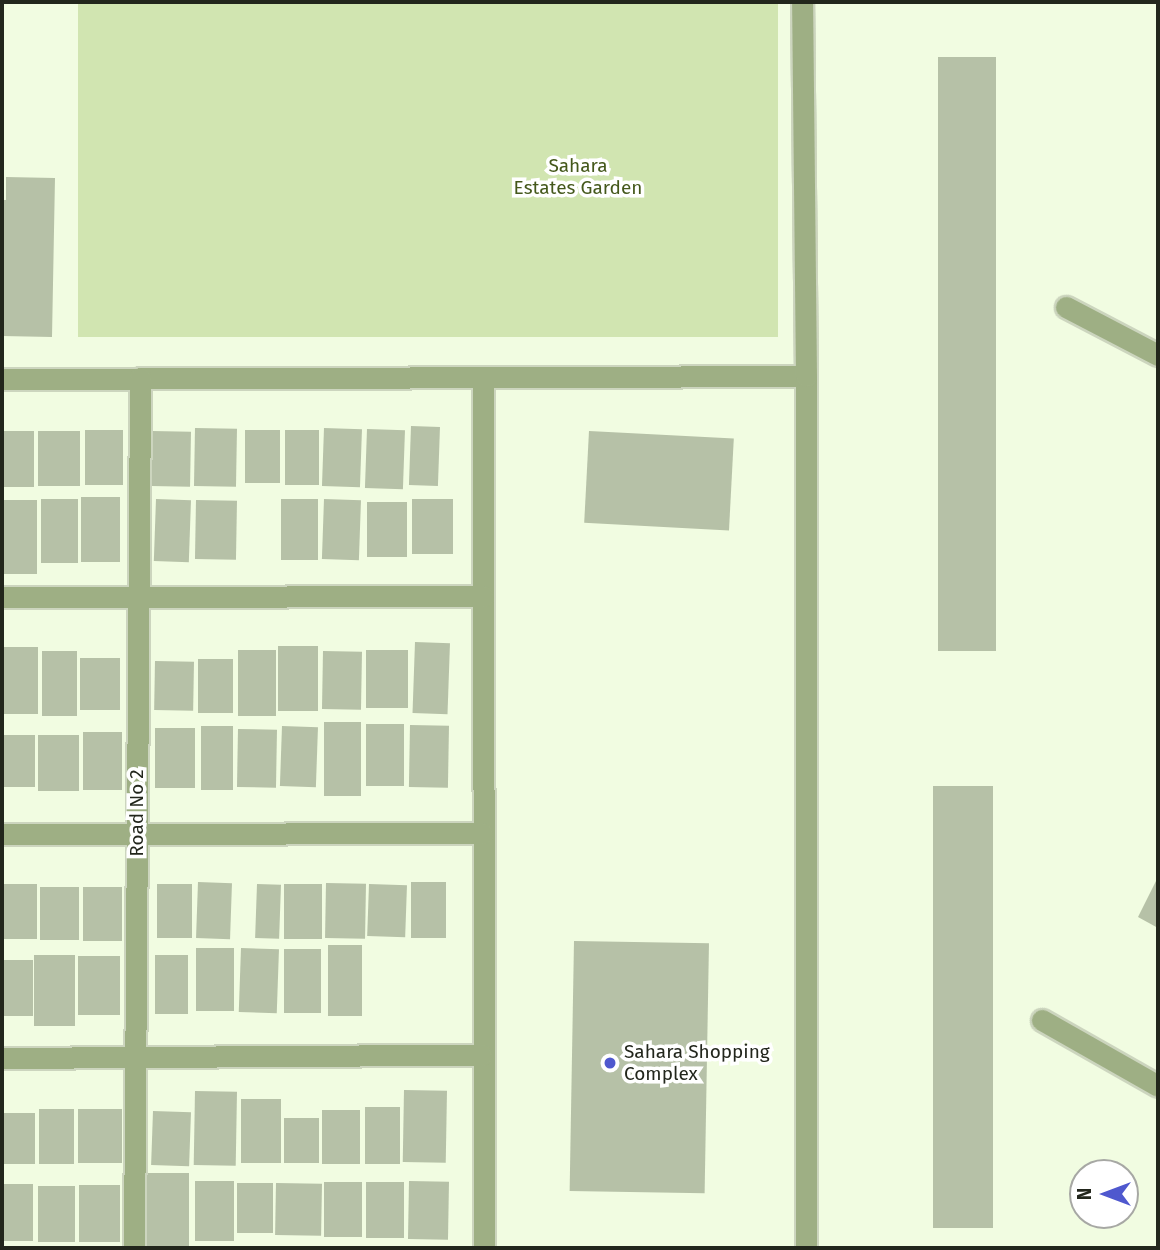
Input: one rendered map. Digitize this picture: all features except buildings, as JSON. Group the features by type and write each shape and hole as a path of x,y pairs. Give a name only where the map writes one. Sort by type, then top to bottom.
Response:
{"street":[{"path":"802,2 806,376 806,1248"},
{"path":"1066,307 1158,355"},
{"path":"2,379 806,376"},
{"path":"483,377 481,1055 484,1248"},
{"name":"Road No 2","path":"134,1248 141,378"},
{"path":"2,597 483,596"},
{"path":"2,834 482,833"},
{"path":"1042,1020 1158,1086"},
{"path":"2,1058 481,1055"}],"green space":[{"name":"Sahara Estates Garden","path":"78,2 778,2 778,337 78,337"}],"place":[{"name":"Sahara Shopping Complex","path":"610,1063"}]}
